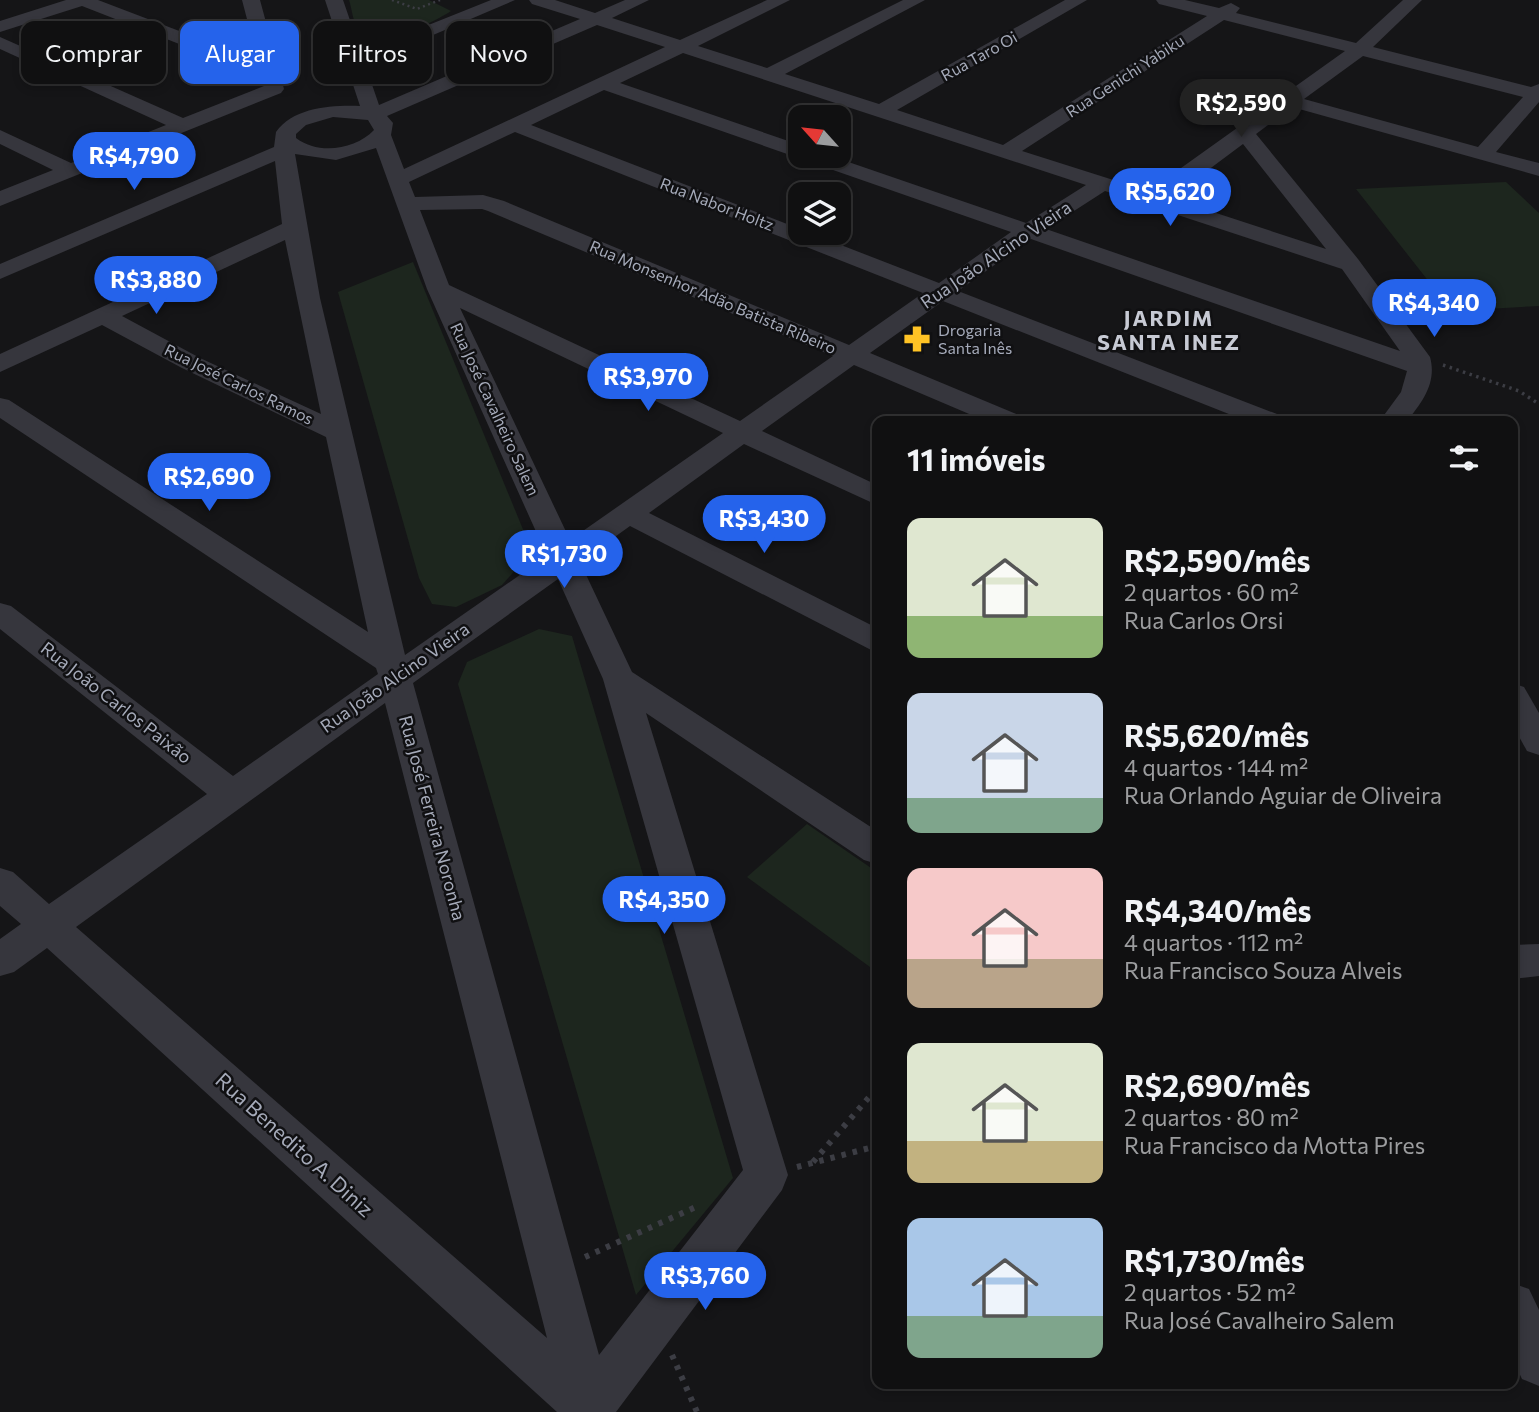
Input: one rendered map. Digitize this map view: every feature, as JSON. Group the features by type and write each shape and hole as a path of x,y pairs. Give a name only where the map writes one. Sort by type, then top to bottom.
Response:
{"street":[{"path":"0,27 82,0 180,37"},
{"name":"Rua José Ferreira Noronha","path":"251,0 256,21"},
{"name":"Rua José Cavalheiro Salem","path":"334,0 341,21"},
{"path":"432,30 506,0"},
{"path":"538,0 1350,264"},
{"path":"245,84 280,115 299,150 325,153 354,149 377,125 640,0"},
{"path":"399,179 781,0"},
{"path":"769,75 916,0"},
{"name":"Rua Taro Oi","path":"880,111 1078,0"},
{"path":"1165,0 1537,92 1483,154"},
{"name":"Rua Genichi Yabiku","path":"1006,152 1243,0"},
{"path":"1112,186 1163,188 1192,172 1360,49 1413,0"},
{"path":"449,1 481,10"},
{"path":"0,42 184,125"},
{"path":"603,83 788,148"},
{"name":"Rua José Ferreira Noronha","path":"272,84 280,115 294,227 308,298 393,670 589,1408"},
{"name":"Rua José Cavalheiro Salem","path":"363,84 439,289 619,679 766,1175 657,1319"},
{"path":"1291,101 1539,172"},
{"path":"0,199 184,125 280,115 299,121 323,113 352,111 377,125"},
{"path":"0,272 280,115"},
{"name":"Rua Nabor Holtz","path":"514,125 1258,416"},
{"path":"1246,134 1350,264 1419,362 1414,397 1397,416"},
{"path":"0,136 70,171"},
{"path":"1192,172 1241,160 1276,172"},
{"path":"847,168 1419,362"},
{"path":"1192,172 1182,195 1195,210 1208,218"},
{"name":"Rua João Alcino Vieira","path":"0,960 232,794 393,670 629,514 1028,230 1112,186"},
{"name":"Rua Monsenhor Adão Batista Ribeiro","path":"408,204 483,202 496,206 998,416"},
{"path":"1234,226 1278,230 1305,219 1308,211"},
{"path":"0,364 294,227"},
{"path":"439,289 872,494"},
{"name":"Rua José Carlos Ramos","path":"103,316 191,363 338,432"},
{"path":"0,406 393,670"},
{"path":"629,514 872,639"},
{"name":"Rua João Carlos Paixão","path":"0,613 232,794"},
{"path":"619,679 872,847"},
{"path":"1518,705 1539,742"},
{"name":"Rua Benedito A. Diniz","path":"0,883 589,1408"},
{"path":"1518,962 1539,960"},
{"path":"1518,1318 1539,1362"},
{"path":"589,1408 657,1319"}],"path":[{"path":"392,0 417,9 449,1"},
{"path":"1419,362 1519,391 1539,404"},
{"path":"812,1163 872,1093"},
{"path":"657,1319 697,1412"}],"shaded area":[{"path":"349,0 429,0 451,11 432,22 354,20"},
{"path":"1506,182 1539,213 1539,306 1452,311 1356,189"},
{"path":"413,262 527,539 520,565 502,585 456,607 432,604 419,578 338,292"},
{"path":"539,629 572,636 733,1178 636,1295 458,684 467,662"},
{"path":"807,824 872,869 872,965 870,967 747,877"}],"place":[{"name":"Drogaria Santa Inês","path":"917,339"}],"district":[{"name":"JARDIM SANTA INEZ","path":"1169,331"}]}
